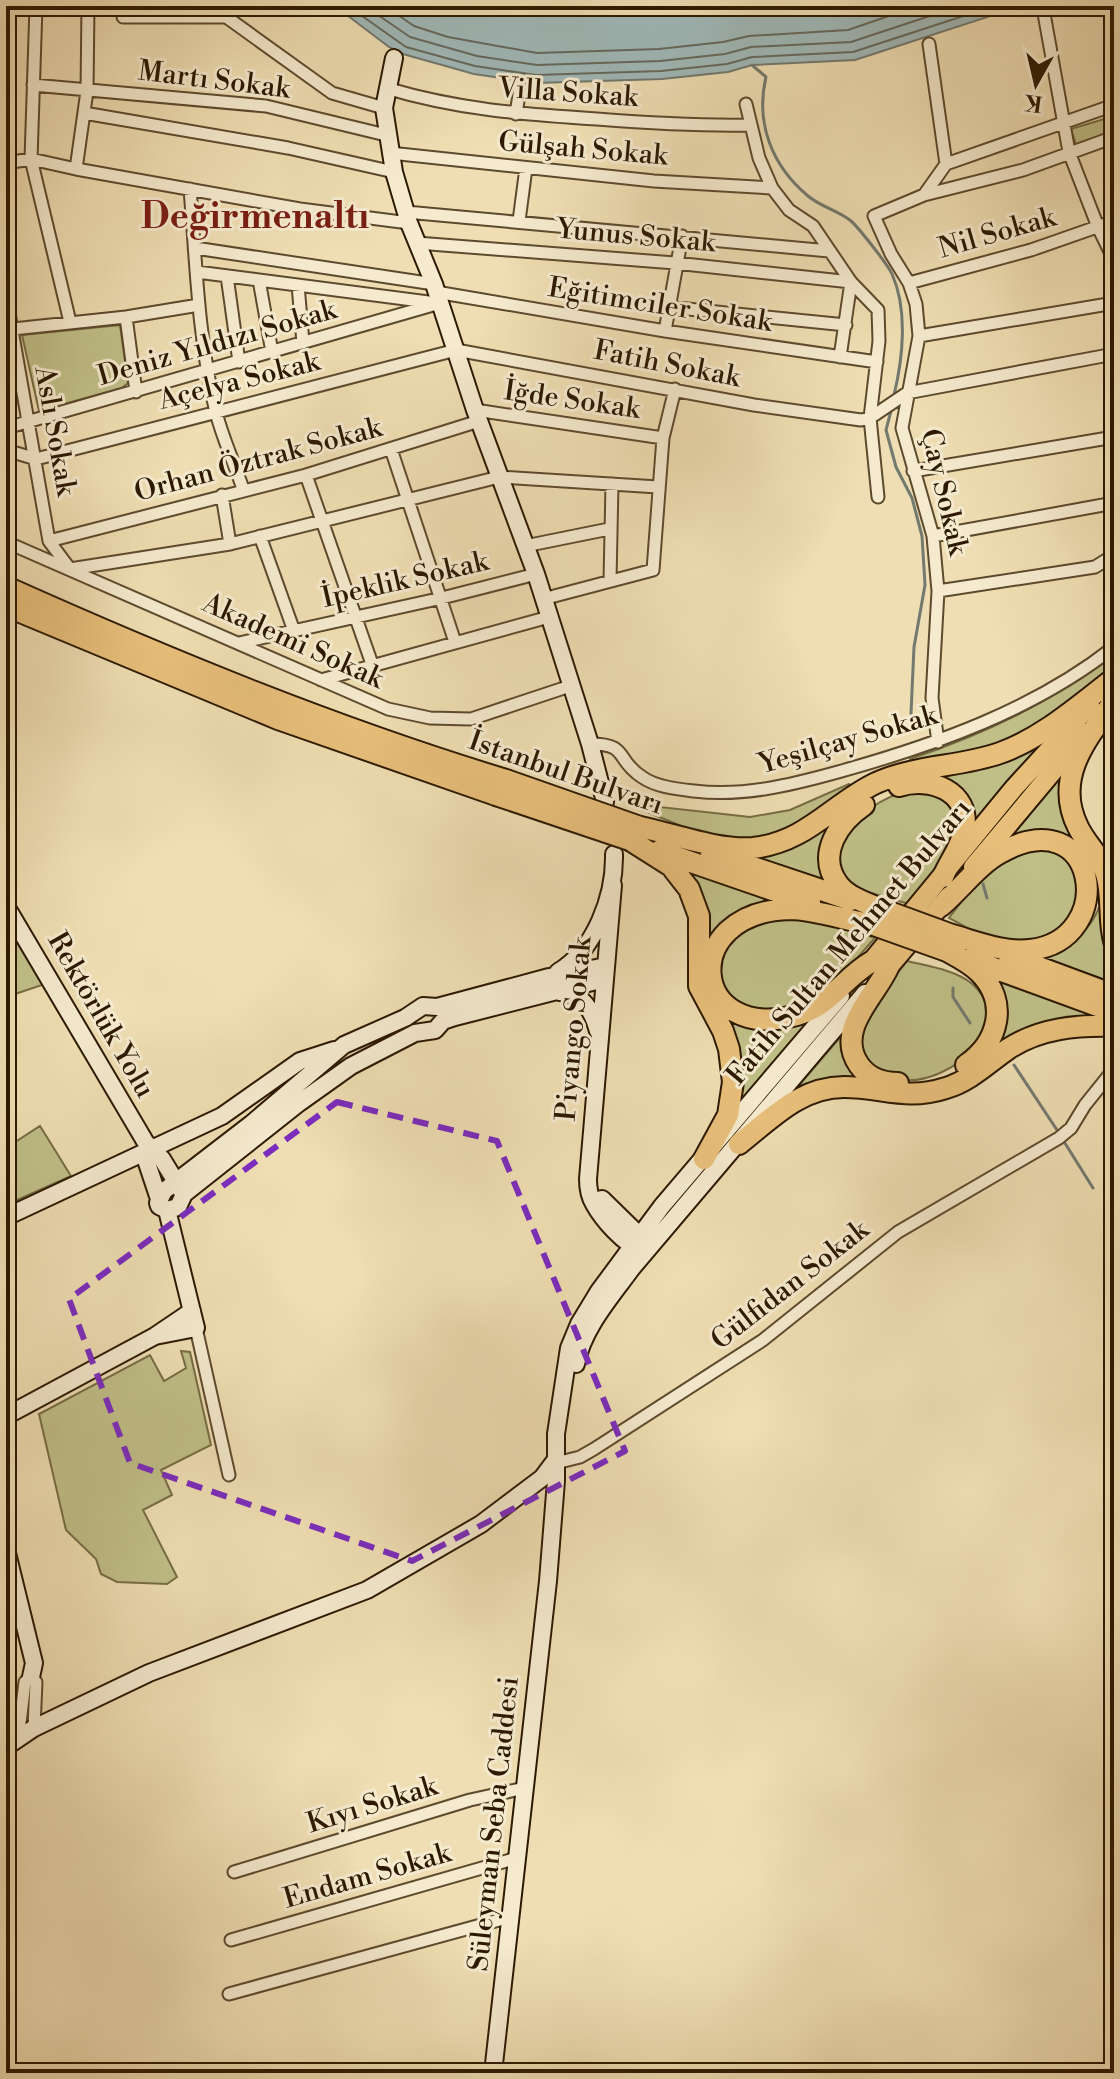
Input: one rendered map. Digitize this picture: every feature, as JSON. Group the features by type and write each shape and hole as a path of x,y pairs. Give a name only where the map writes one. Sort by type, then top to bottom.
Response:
{"highway":[{"name":"İstanbul Bulvarı","path":"6,587 216,677 442,760 501,787"},
{"name":"İstanbul Bulvarı","path":"6,606 278,719 501,787 635,834 750,867 950,943 1114,995"},
{"path":"635,834 732,847 756,847 784,841 808,830 860,792 887,779 907,771 984,757 1011,748 1046,729 1113,679"},
{"path":"1113,703 1074,760 1070,796 1076,824 1108,877 1114,941"},
{"path":"878,917 839,885 829,856 835,834 842,824 856,810 888,790 912,782 923,782 943,787 955,797 962,810 965,827 960,845 943,877"},
{"path":"635,834 671,866 689,889 699,916 699,986 729,1049 733,1082 728,1115 704,1159"},
{"path":"941,906 991,859 1025,843 1054,841 1066,844 1092,869 1097,890 1093,911 1087,922 1066,940 1029,951 950,943"},
{"path":"878,917 792,909 762,913 734,925 722,935 709,966 713,987 724,1004 742,1016 772,1020 797,1016 818,1006 847,978 879,965"},
{"name":"İstanbul Bulvarı","path":"950,943 1114,1012"},
{"path":"879,965 853,1025 853,1054 864,1071 879,1080 904,1083 934,1080 963,1068 975,1059 992,1038 997,1016 997,1005 987,982 950,943"},
{"path":"739,1144 782,1108 822,1090 844,1087 902,1095 939,1090 968,1077 1012,1047 1033,1037 1074,1026 1114,1026"}],"main road":[{"name":"Fatih Sultan Mehmet Bulvarı","path":"879,965 943,877 1014,788 1113,679"},
{"name":"Fatih Sultan Mehmet Bulvarı","path":"879,965 941,906 1029,798 1113,703"}],"street":[{"path":"36,6 31,159 70,322"},
{"path":"76,169 87,91 88,6"},
{"path":"211,6 332,93 384,108"},
{"path":"1043,8 1069,152 1114,260"},
{"path":"123,17 175,12 228,17"},
{"path":"929,44 946,164"},
{"path":"394,58 384,108 394,172 477,416 536,574 590,744 605,802"},
{"name":"Martı Sokak","path":"33,85 266,106 386,135"},
{"name":"Villa Sokak","path":"386,88 436,103 516,114 691,126 750,125"},
{"path":"516,114 520,88"},
{"path":"746,104 759,158 772,188 789,210 813,226 851,282 878,310 877,362 870,418 878,497"},
{"path":"924,195 946,164 1114,105"},
{"path":"84,113 288,148 394,172"},
{"path":"924,195 1023,170 1114,137"},
{"name":"Gülşah Sokak","path":"390,153 654,181 772,188"},
{"path":"6,163 31,159 300,209 519,221 829,251"},
{"path":"519,221 526,168"},
{"path":"190,189 199,305 215,411 243,489"},
{"name":"Çay Sokak","path":"924,195 874,216 891,254 909,283 916,304 919,336 902,428 933,536 938,591 932,698 938,742"},
{"name":"Nil Sokak","path":"909,283 1031,250 1114,221"},
{"path":"665,331 682,236"},
{"name":"Yunus Sokak","path":"417,243 675,263 851,282"},
{"path":"195,248 437,293"},
{"path":"197,272 298,285 437,293"},
{"path":"227,276 239,362"},
{"path":"259,280 272,352"},
{"path":"840,357 851,282"},
{"path":"298,285 303,343"},
{"name":"Eğitimciler Sokak","path":"437,293 877,362"},
{"name":"Deniz Yıldızı Sokak","path":"6,428 303,343 437,293"},
{"name":"Aslı Sokak","path":"6,296 49,541 70,569"},
{"path":"919,336 1114,303"},
{"path":"13,329 126,317 199,305"},
{"path":"668,307 846,325"},
{"path":"126,317 136,392"},
{"name":"Fatih Sokak","path":"456,350 754,405 832,417 870,418"},
{"name":"Açelya Sokak","path":"36,459 456,350"},
{"path":"870,418 907,393 1114,354"},
{"path":"543,599 653,570 663,438 675,389"},
{"name":"İğde Sokak","path":"477,416 663,438"},
{"name":"Orhan Öztrak Sokak","path":"49,541 306,475 391,449 477,416"},
{"path":"913,471 1114,437"},
{"path":"391,449 455,642"},
{"path":"6,450 36,459"},
{"path":"306,475 372,664"},
{"path":"70,569 230,544 499,477 658,487"},
{"path":"610,581 612,484"},
{"path":"222,495 230,544"},
{"path":"933,536 1114,503"},
{"path":"525,546 609,529"},
{"path":"260,536 294,631"},
{"name":"Akademi Sokak","path":"6,542 388,709 411,715 476,718 570,686"},
{"path":"938,591 1095,567 1114,555"},
{"name":"İpeklik Sokak","path":"239,643 536,574"},
{"path":"321,680 549,617"},
{"name":"Yeşilçay Sokak","path":"590,744 609,744 627,766 644,779 663,786 696,791 750,792 811,779 938,742 1026,702 1091,665 1114,647"},
{"name":"Piyango Sokak","path":"614,854 588,1179 594,1205 639,1244"},
{"path":"547,985 584,949 613,885"},
{"name":"Rektörlük Yolu","path":"6,906 148,1152"},
{"name":"Fatih Sultan Mehmet Bulvarı","path":"639,1244 798,1045 879,965"},
{"name":"Fatih Sultan Mehmet Bulvarı","path":"639,1244 739,1144 835,1026 879,965"},
{"path":"6,1217 222,1116 300,1061 339,1049 423,1006 440,1014 605,972"},
{"path":"547,985 578,996 590,1010 599,1035"},
{"path":"416,1011 415,1023 422,1032"},
{"path":"163,1204 164,1191 181,1188 351,1066 422,1032 435,1030 440,1014"},
{"path":"339,1049 351,1066"},
{"path":"181,1188 339,1049"},
{"name":"Gülfidan Sokak","path":"559,1470 763,1340 898,1232 1046,1146 1071,1128 1114,1069"},
{"path":"148,1152 162,1159 181,1188"},
{"path":"148,1152 192,1311 229,1475"},
{"name":"Süleyman Seba Caddesi","path":"493,2073 559,1470 577,1359 639,1244"},
{"path":"6,1416 155,1336 192,1311"},
{"path":"155,1336 196,1328"},
{"path":"10,1738 149,1673 367,1590 481,1524 542,1478 559,1470"},
{"path":"6,1549 34,1663 31,1677 25,1682 10,1738"},
{"path":"31,1677 36,1682 34,1728"},
{"name":"Kıyı Sokak","path":"234,1872 470,1800 525,1788"},
{"name":"Endam Sokak","path":"231,1940 517,1858"},
{"path":"229,1994 510,1917"}],"highlighted area":[{"path":"337,1102 497,1141 625,1451 412,1561 130,1463 69,1299"}],"shaded area":[{"path":"1114,116 1114,133 1076,145 1071,129"},
{"path":"120,325 128,383 122,388 39,411 22,335"},
{"path":"1114,655 1114,664 1066,705 1012,738 972,753 911,763 910,759 965,739 1041,702"},
{"path":"1054,732 971,829 927,774"},
{"path":"1066,770 1081,848 1004,842"},
{"path":"849,784 851,787 788,832 739,841 701,834 632,806 750,817 790,810"},
{"path":"939,790 959,814 950,850 909,904 851,887 840,875 836,845 854,820 900,792"},
{"path":"837,815 833,888 743,856"},
{"path":"1058,847 1091,880 1057,940 1006,943 949,918 986,870 1023,849"},
{"path":"684,868 784,903 709,951"},
{"path":"1102,899 1112,951 1114,983 1035,955 1085,930"},
{"path":"814,918 875,938 826,993 816,1000 767,1015 730,1001 718,963 730,942 752,921"},
{"path":"6,921 45,984 6,997"},
{"path":"907,961 949,972 971,983 984,1000 988,1017 984,1034 973,1050 958,1063 921,1079 903,1080 873,1071 857,1043 871,1007"},
{"path":"990,978 1107,1018 991,1049"},
{"path":"717,1009 764,1028 808,1023 743,1102 738,1096"},
{"path":"842,1035 862,1077 795,1090"},
{"path":"40,1126 71,1176 6,1205 6,1148"},
{"path":"181,1351 190,1352 211,1445 161,1470 172,1495 143,1510 177,1577 167,1584 117,1582 101,1574 96,1559 66,1530 39,1414 150,1355 164,1381 186,1368"}],"water":[{"path":"335,6 1021,6 855,60 752,65 728,72 662,79 536,83 474,74 403,54"}],"waterway":[{"path":"752,65 766,77 763,94 765,127 769,142 785,171 813,200 851,221 892,274 902,318 900,366 894,395"},
{"path":"892,407 886,430 896,467 912,498 922,536 925,585 914,647 911,713 916,731"},
{"path":"951,815 954,827"},
{"path":"983,884 987,898"},
{"path":"953,988 953,997 970,1023"},
{"path":"1014,1065 1059,1133"},
{"path":"1063,1140 1093,1188"}],"district":[{"name":"Değirmenaltı","path":"255,217"}]}
